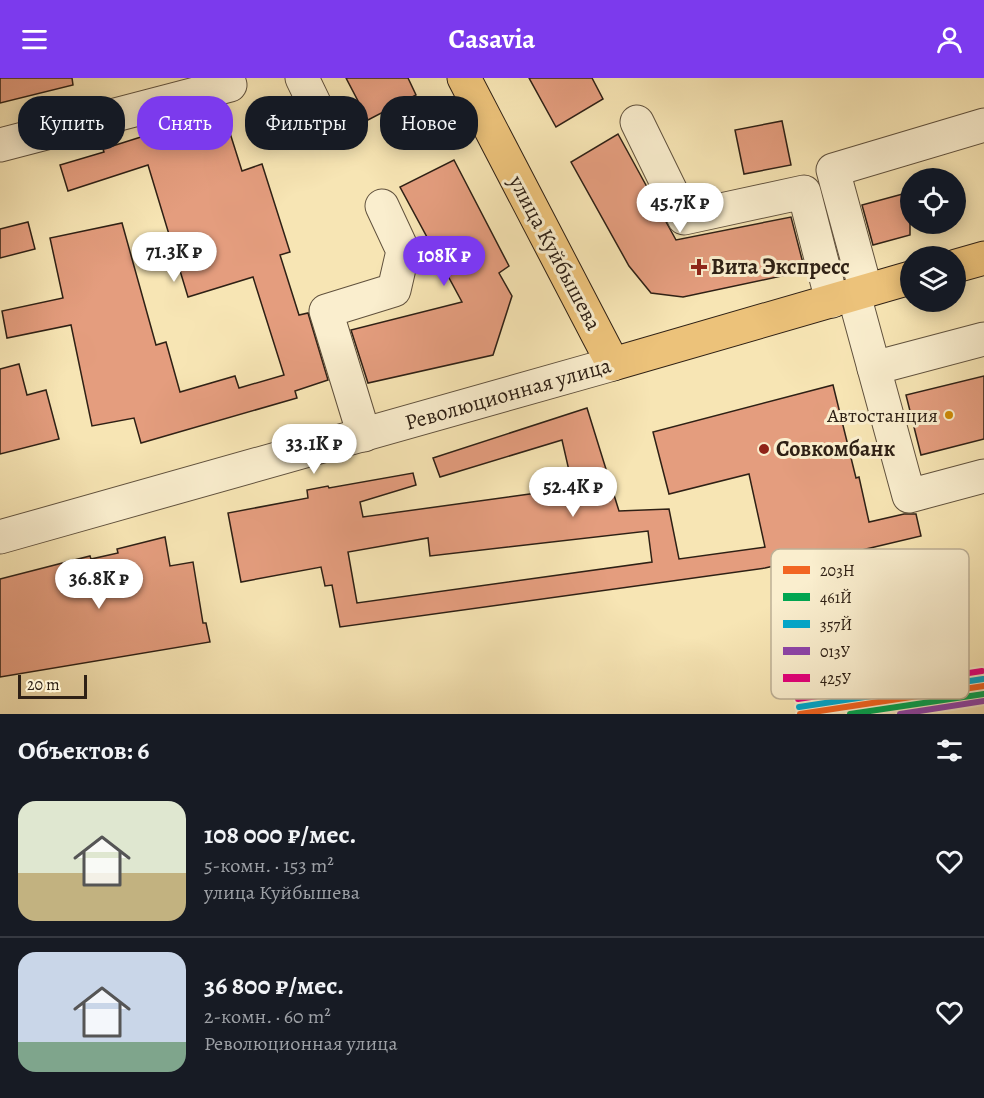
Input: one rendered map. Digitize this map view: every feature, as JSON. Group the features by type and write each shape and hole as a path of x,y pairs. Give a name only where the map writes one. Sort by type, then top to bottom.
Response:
{"main road":[{"name":"улица Куйбышева","path":"464,78 614,364"},
{"path":"966,264 984,259"},
{"name":"Революционная улица","path":"614,364 900,282"}],"street":[{"path":"0,145 230,85 228,78"},
{"path":"637,123 684,218 804,192 851,296 874,368 909,496 984,476"},
{"path":"851,296 833,170 984,125"},
{"path":"364,435 326,311 394,290 403,251 382,206"},
{"path":"874,368 984,339"},
{"name":"Революционная улица","path":"0,537 614,364"}],"building":[{"path":"0,78 72,78 73,85 28,96 18,96 18,99 0,103"},
{"path":"346,78 408,78 416,95 380,96 380,114 368,120 368,96 355,96"},
{"path":"529,78 592,78 603,99 556,127"},
{"path":"782,121 791,165 744,174 735,130"},
{"path":"618,134 676,240 791,217 805,271 683,297 651,293 629,266 571,162"},
{"path":"137,138 137,150 233,150 233,143 242,171 262,164 290,252 280,255 299,315 308,313 328,380 295,391 297,398 141,443 134,418 92,426 71,325 7,338 2,311 63,298 50,238 122,223 156,345 166,342 180,392 235,376 239,388 284,375 253,277 188,297 148,165 68,191 60,165 104,152 103,150 125,150 125,142"},
{"path":"454,160 509,266 499,273 512,296 493,355 368,383 351,330 462,302 400,187"},
{"path":"900,195 900,234 910,235 873,245 862,205"},
{"path":"28,222 35,249 0,258 0,229"},
{"path":"19,364 27,395 46,390 59,439 0,454 0,369"},
{"name":"Автостанция","path":"984,376 984,439 921,455 906,395"},
{"path":"833,385 869,522 904,514 916,514 921,536 866,549 771,549 771,567 765,568 340,627 332,585 325,586 321,567 241,582 228,513 308,498 307,490 413,473 416,485 360,502 363,517 573,488 562,440 440,477 433,458 587,408 619,511 669,509 679,559 765,547 749,474 669,494 653,432","holes":["648,531 652,562 357,603 348,552 428,538 430,556"]},
{"path":"165,537 170,566 193,562 203,623 206,623 210,642 0,677 0,579 90,556 91,559 118,553 117,549"}],"transit line":[{"name":"425У","path":"969,673 982,671"},
{"name":"357Й","path":"969,681 983,679"},
{"name":"203Н","path":"969,688 984,686"},
{"name":"461Й","path":"969,696 984,694"},
{"name":"357Й","path":"799,707 852,699"},
{"name":"203Н","path":"800,714 899,699"},
{"name":"461Й","path":"850,714 950,699"},
{"name":"013У","path":"900,714 984,701"}],"place":[{"name":"Вита Экспресс","path":"699,267"},
{"name":"Автостанция","path":"949,415"},
{"name":"Совкомбанк","path":"764,449"}]}
